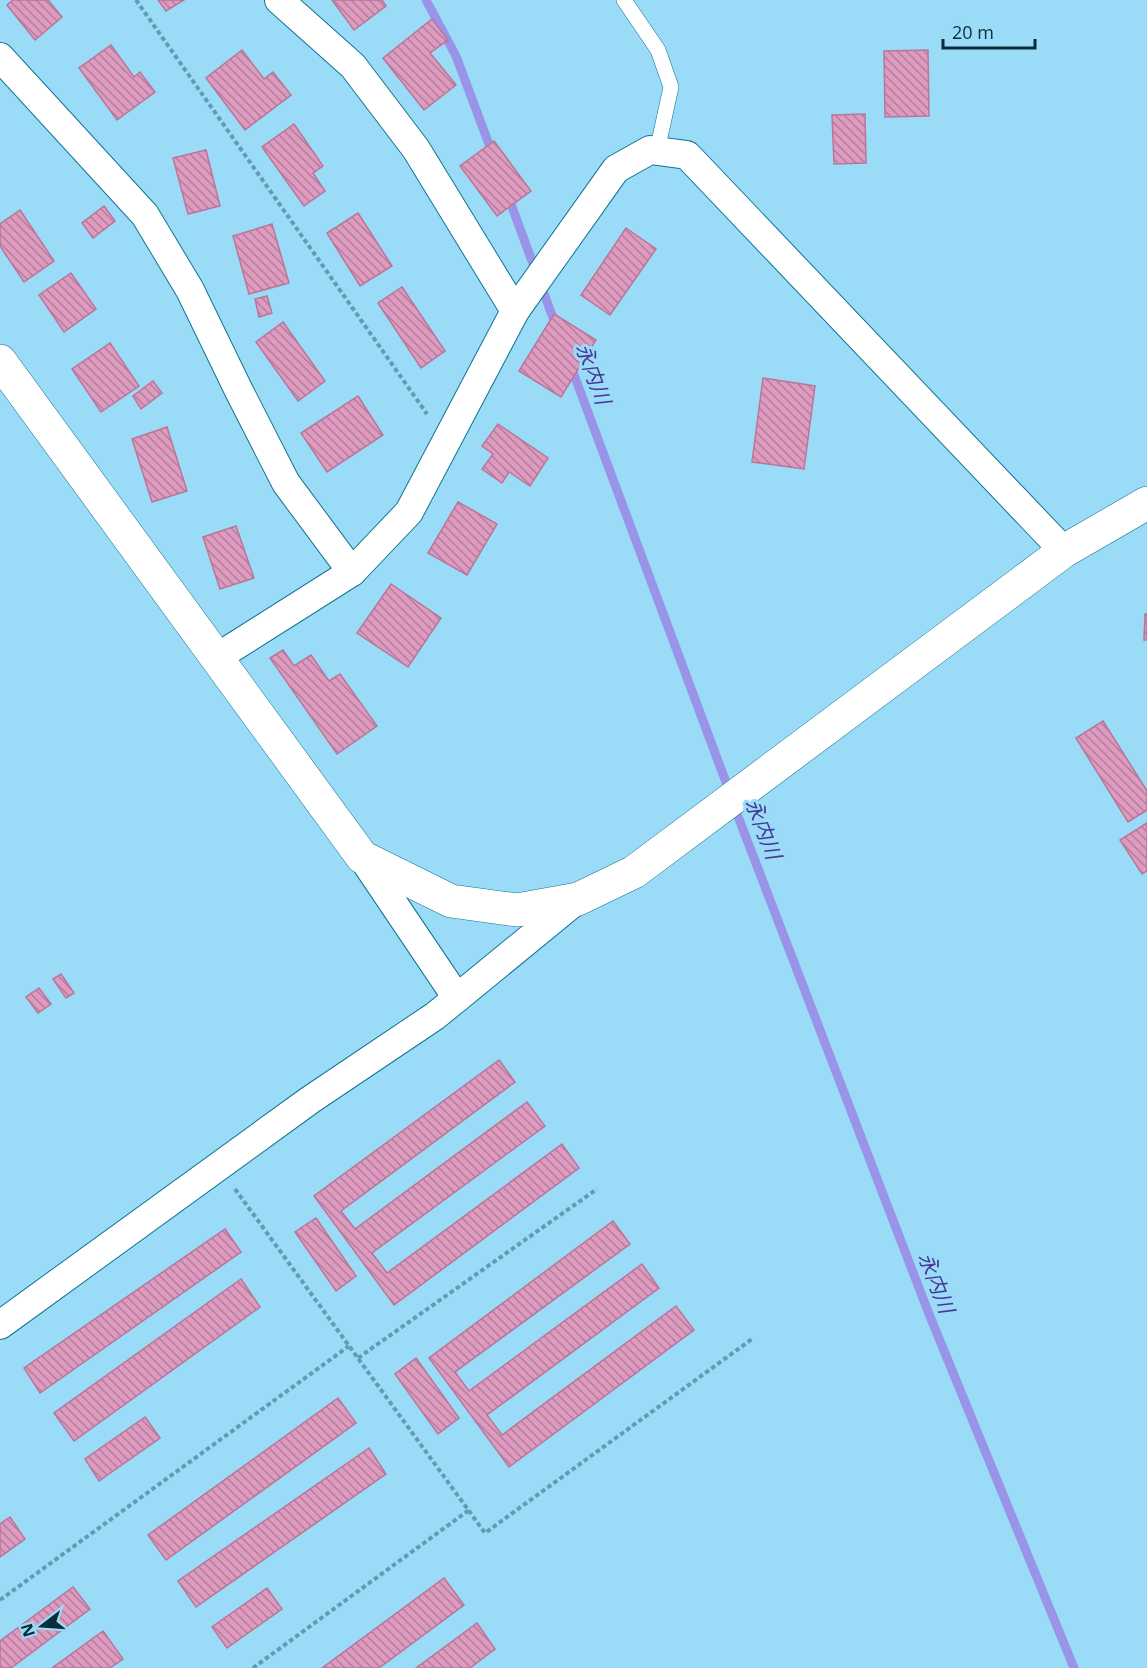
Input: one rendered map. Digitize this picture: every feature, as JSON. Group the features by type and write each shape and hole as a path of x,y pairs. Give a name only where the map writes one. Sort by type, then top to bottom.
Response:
{"street":[{"path":"279,0 353,66 416,149 515,311"},
{"path":"0,57 145,215 190,290 286,483 352,572"},
{"path":"216,658 352,572 409,513 515,311 616,169 650,150 687,155 1064,551"},
{"path":"0,361 362,857 457,998"},
{"path":"0,1325 310,1100 435,1016 578,899 634,872 1064,551 1147,504"},
{"path":"362,857 452,901 517,910 578,899"}],"lane":[{"path":"624,0 658,50 671,87 657,151"}],"path":[{"path":"136,0 446,442"},
{"path":"219,1166 485,1533 752,1339"},
{"path":"358,1358 597,1189"},
{"path":"0,1600 349,1346"},
{"path":"253,1668 469,1510"}],"building":[{"path":"13,0 48,0 62,17 35,40 7,5"},
{"path":"158,0 184,0 166,11"},
{"path":"332,0 382,0 386,6 354,30"},
{"path":"432,19 448,40 430,53 456,85 424,110 383,58"},
{"path":"111,45 134,77 140,72 155,92 117,120 79,68"},
{"path":"242,50 264,79 273,72 291,95 245,130 206,78"},
{"path":"928,50 929,116 885,117 884,51"},
{"path":"865,114 866,163 834,164 832,115"},
{"path":"294,124 323,166 313,173 325,191 304,206 262,147"},
{"path":"494,141 531,191 497,216 460,166"},
{"path":"206,150 220,206 188,214 173,158"},
{"path":"104,206 115,221 93,238 82,223"},
{"path":"20,210 54,261 24,282 0,246 0,224"},
{"path":"358,213 392,266 360,286 327,233"},
{"path":"272,224 289,283 249,294 233,236"},
{"path":"626,228 656,249 610,315 581,295"},
{"path":"71,273 96,309 64,332 39,295"},
{"path":"402,287 445,351 421,368 378,303"},
{"path":"267,296 272,313 259,317 255,299"},
{"path":"554,314 596,340 561,397 519,371"},
{"path":"283,322 325,381 298,401 256,342"},
{"path":"110,343 139,386 101,412 72,369"},
{"path":"763,378 815,386 804,469 752,462"},
{"path":"153,381 162,393 141,409 133,396"},
{"path":"358,396 383,435 327,472 301,433"},
{"path":"498,424 548,458 530,486 509,472 502,483 482,469 493,454 482,446"},
{"path":"167,427 187,491 152,502 132,439"},
{"path":"458,502 497,524 467,575 428,553"},
{"path":"236,526 254,578 220,589 203,537"},
{"path":"391,584 441,618 408,667 357,633"},
{"path":"1145,614 1147,614 1147,640 1144,640"},
{"path":"283,650 294,666 311,655 329,681 340,674 377,726 337,754 270,658"},
{"path":"1103,721 1147,791 1147,810 1128,822 1076,738"},
{"path":"1147,823 1147,871 1142,874 1120,840"},
{"path":"61,974 74,993 66,998 53,979"},
{"path":"39,988 51,1004 38,1013 26,997"},
{"path":"499,1060 515,1082 341,1211 355,1229 527,1102 545,1126 372,1253 387,1273 562,1144 579,1168 394,1305 314,1196"},
{"path":"316,1218 356,1276 336,1291 295,1232"},
{"path":"613,1221 630,1244 455,1372 469,1391 642,1264 659,1288 487,1415 502,1435 676,1306 694,1330 509,1467 429,1358"},
{"path":"225,1229 241,1252 40,1393 24,1368"},
{"path":"241,1279 260,1307 74,1441 54,1413"},
{"path":"416,1358 459,1418 438,1434 395,1374"},
{"path":"338,1398 356,1423 166,1560 148,1535"},
{"path":"145,1417 160,1438 99,1481 85,1459"},
{"path":"369,1448 386,1474 196,1607 178,1581"},
{"path":"10,1517 25,1539 0,1557 0,1524"},
{"path":"444,1578 464,1605 379,1668 322,1668"},
{"path":"73,1587 90,1609 11,1668 0,1668 0,1641"},
{"path":"267,1588 282,1609 227,1648 212,1627"},
{"path":"477,1623 495,1649 470,1668 416,1668"},
{"path":"103,1631 123,1659 110,1668 52,1668"}],"waterway":[{"name":"永内川","path":"426,0 456,56 493,155"},
{"name":"永内川","path":"508,196 556,326"},
{"name":"永内川","path":"570,364 730,793"},
{"name":"永内川","path":"734,806 929,1314 1074,1668"}]}
